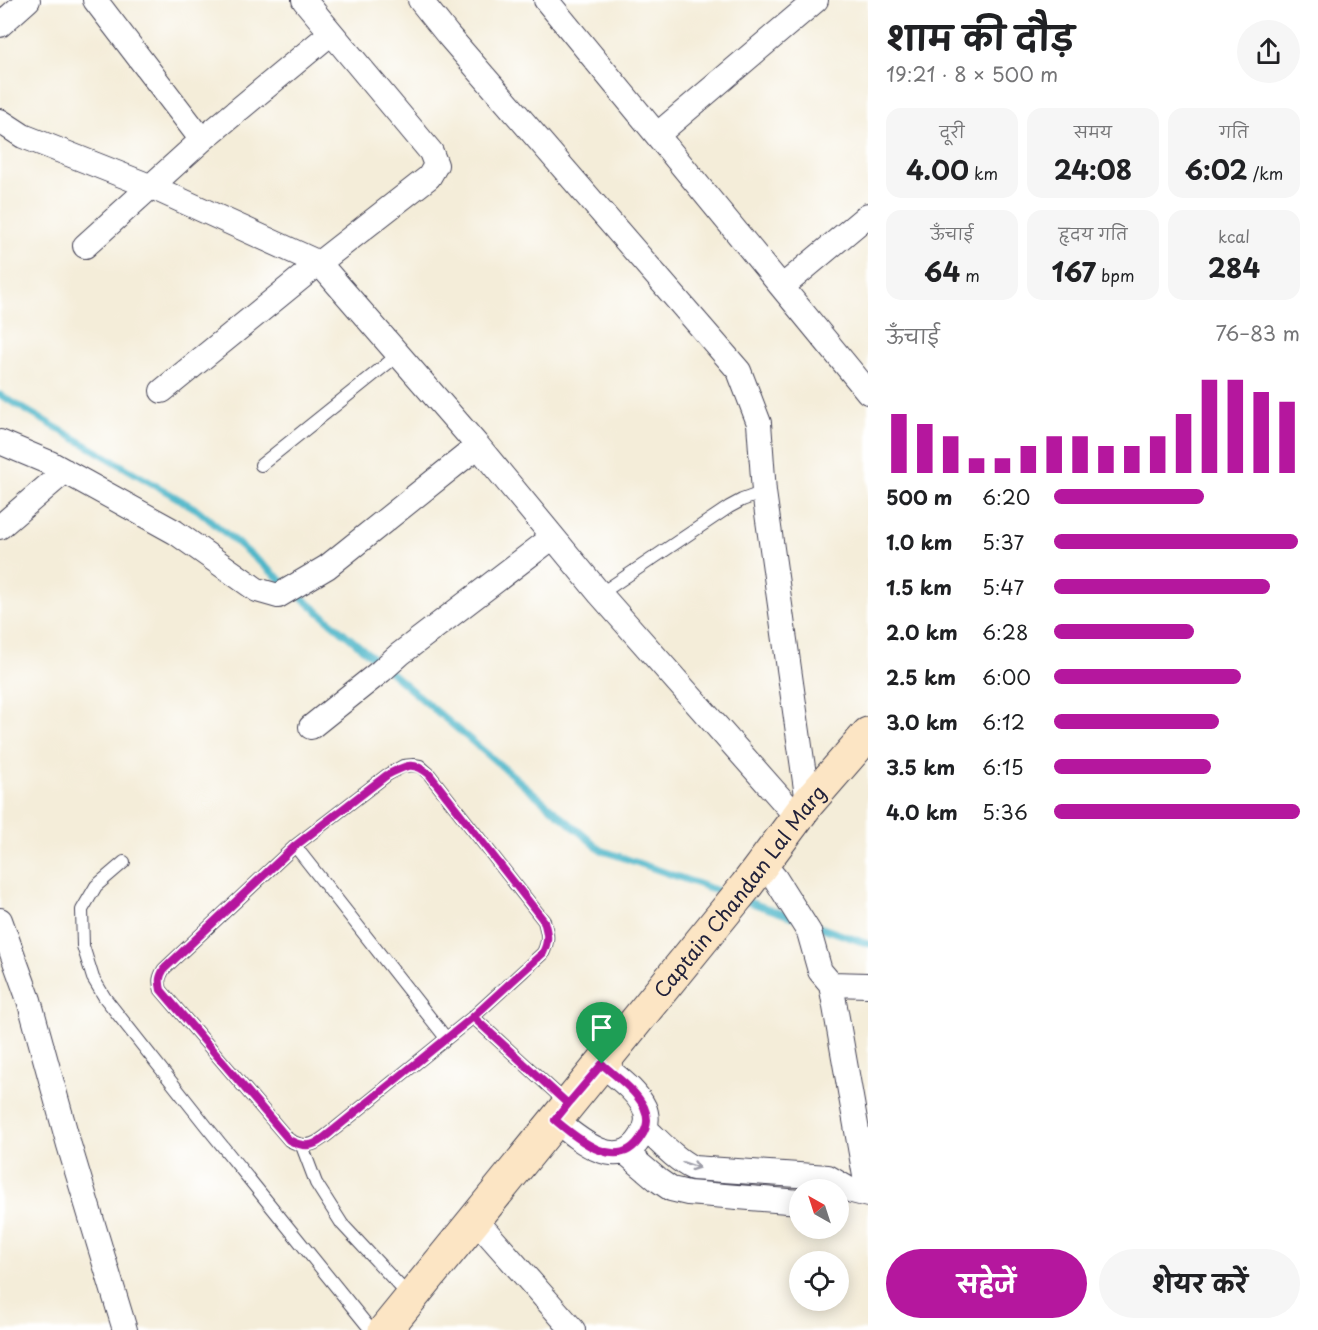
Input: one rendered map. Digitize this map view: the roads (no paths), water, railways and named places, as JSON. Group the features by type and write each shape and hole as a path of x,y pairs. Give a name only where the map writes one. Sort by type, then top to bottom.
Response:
{"street":[{"path":"0,25 28,0"},
{"path":"95,0 202,140"},
{"path":"162,391 429,177 436,165 431,152 304,0"},
{"path":"420,0 739,371 759,423 764,492 803,810"},
{"path":"546,0 868,392"},
{"path":"657,135 816,0"},
{"path":"85,246 202,140 331,33"},
{"path":"0,122 23,136 152,186 319,263 478,446 600,594 803,810"},
{"path":"782,287 868,215"},
{"path":"0,442 50,463 175,532 257,590 287,590 312,577 478,446"},
{"path":"0,527 65,471"},
{"path":"310,727 400,654 553,537"},
{"name":"Captain Chandan Lal Marg","path":"385,1330 706,936 803,810 868,734"},
{"path":"754,875 775,878 809,932 820,971 831,984 857,1195"},
{"path":"0,920 29,1000 69,1145 125,1330"},
{"path":"831,984 868,985"},
{"path":"562,1112 581,1141 598,1150 615,1154 625,1152 638,1142 646,1130 648,1118 644,1107 634,1093 602,1064"},
{"path":"646,1130 675,1157 693,1168 828,1177 857,1195"},
{"path":"625,1152 671,1189 688,1193 789,1201"},
{"path":"476,1219 573,1330"}],"lane":[{"path":"261,465 399,355"},
{"path":"600,594 729,507 764,492"},
{"path":"414,765 420,766 429,774 544,921 549,936 543,953 473,1017 314,1145 302,1146 289,1140 161,990 159,981 164,969 295,846 387,775 404,766 414,765"},
{"path":"295,846 446,1038"},
{"path":"124,861 96,886 82,910 83,946 93,978 105,998 371,1330"},
{"path":"473,1017 562,1112"},
{"path":"302,1146 316,1183 342,1224 411,1298"}],"waterway":[{"path":"0,395 198,510 601,850 727,894"},
{"path":"746,901 792,917"},
{"path":"811,924 868,944"}]}
